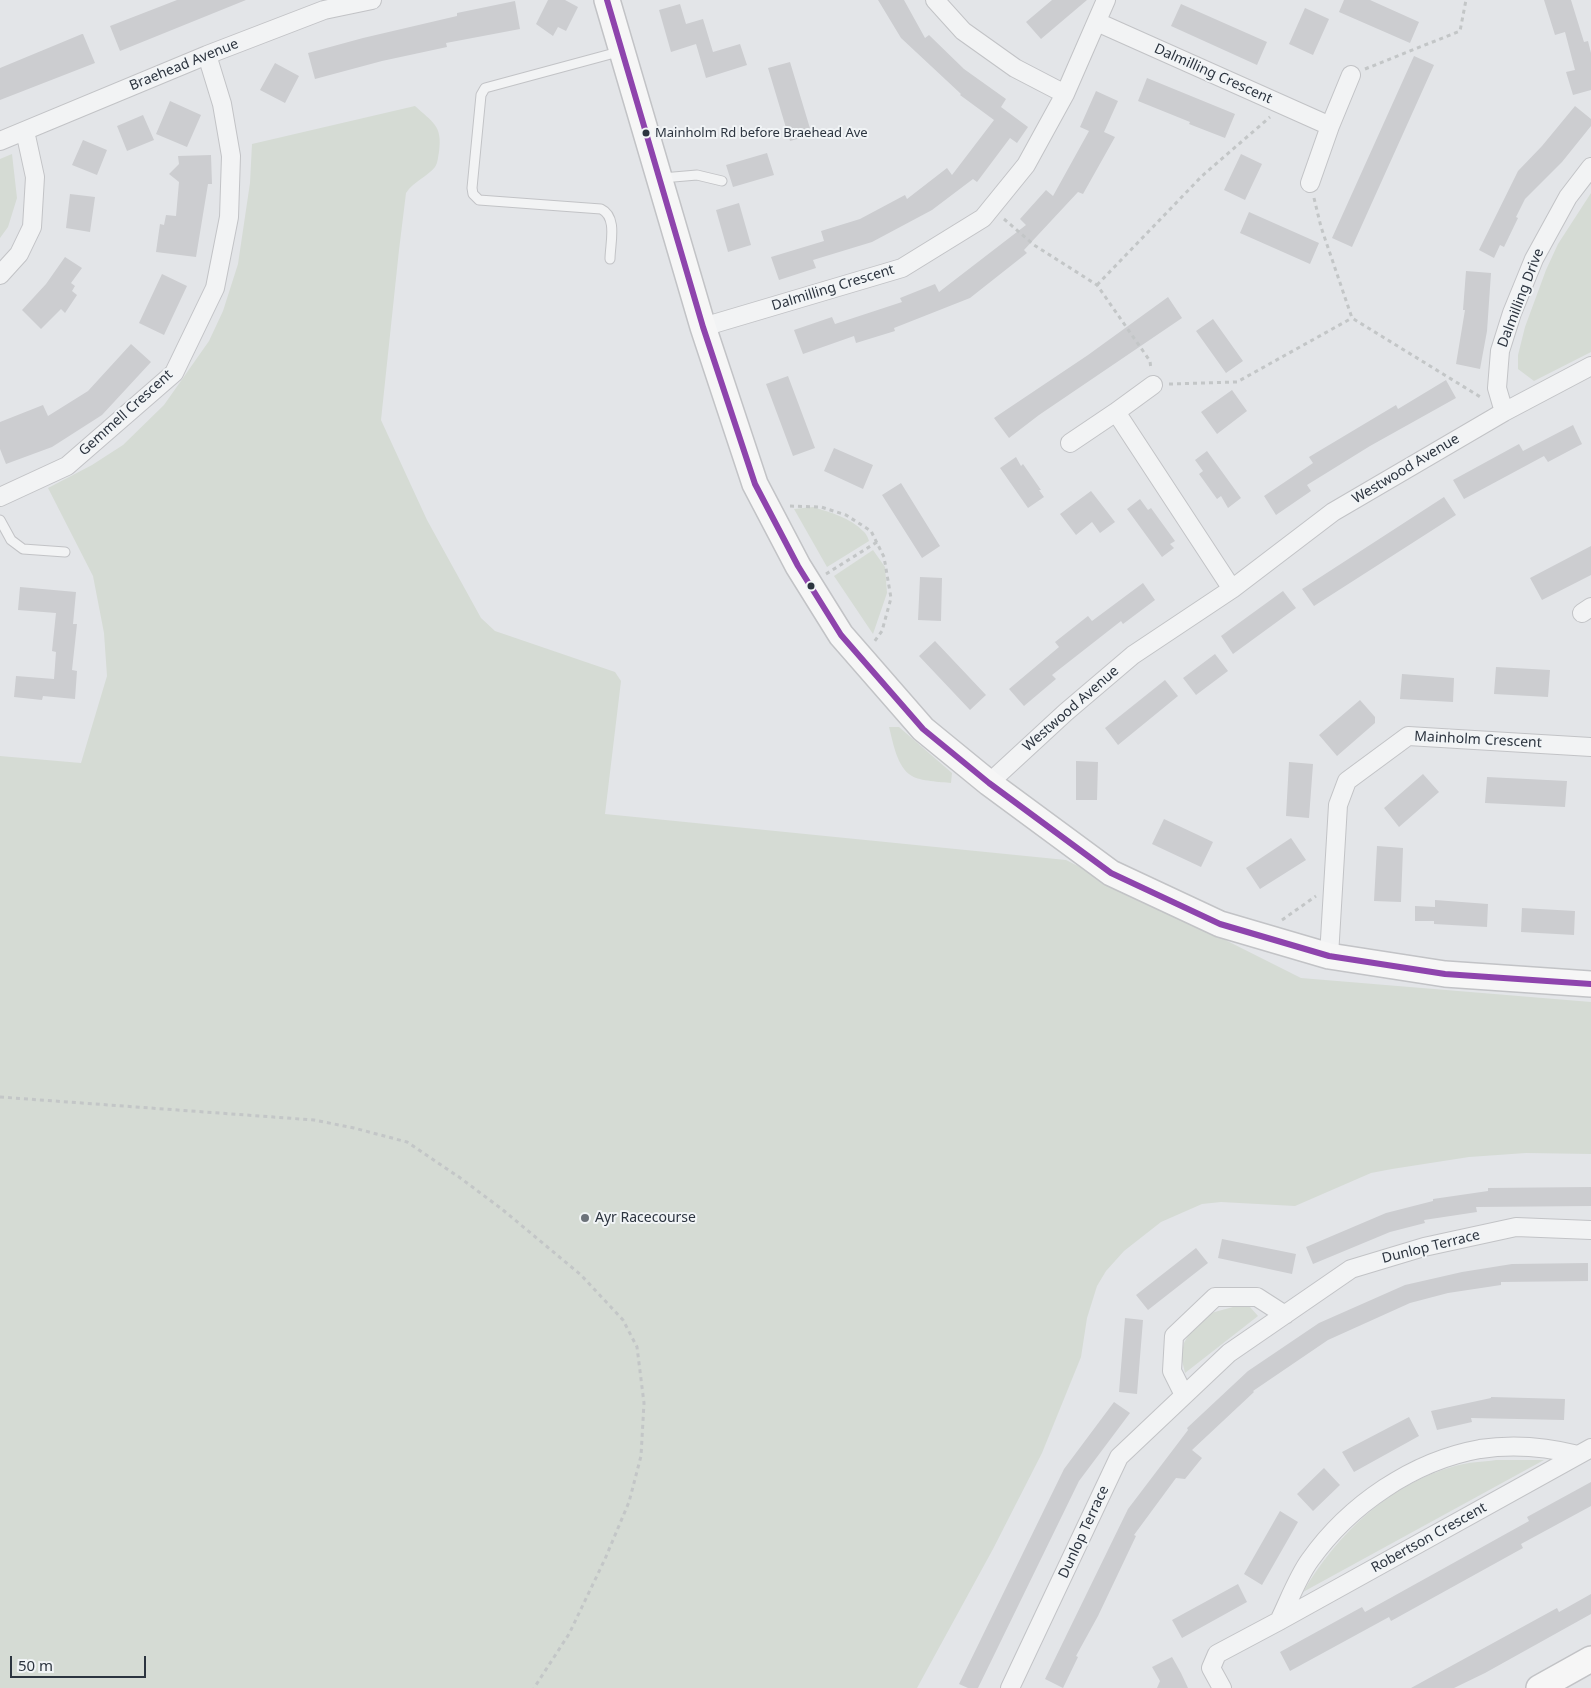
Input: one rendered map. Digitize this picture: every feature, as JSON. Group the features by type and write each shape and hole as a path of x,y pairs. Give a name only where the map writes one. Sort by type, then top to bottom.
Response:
{"street":[{"name":"Braehead Avenue","path":"0,141 207,54 324,10 372,0"},
{"path":"607,0 703,327 755,484 810,585 841,636 924,729 988,783 1111,873 1220,924 1329,956 1445,974 1591,984"},
{"path":"935,0 963,31 1015,68 1065,94"},
{"name":"Dalmilling Crescent","path":"703,327 902,268 983,218 1026,165 1065,94 1106,0"},
{"name":"Dalmilling Crescent","path":"1096,22 1330,126"},
{"name":"Gemmell Crescent","path":"0,498 67,466 174,373 215,288 229,217 231,156 222,104 207,54"},
{"path":"1310,183 1350,75"},
{"path":"0,275 19,254 32,228 35,177 25,131"},
{"name":"Dalmilling Drive","path":"1504,412 1497,388 1500,351 1512,313 1538,251 1568,197 1591,167"},
{"name":"Westwood Avenue","path":"988,783 1066,712 1133,655 1232,589 1333,512 1504,412 1591,366"},
{"path":"1070,443 1153,385"},
{"path":"1116,412 1232,589"},
{"name":"Mainholm Crescent","path":"1329,956 1338,805 1347,781 1408,736 1591,748"},
{"name":"Dunlop Terrace","path":"1010,1688 1119,1457 1229,1353 1351,1269 1424,1247 1516,1227 1591,1230"},
{"path":"1184,1395 1172,1371 1174,1336 1215,1297 1257,1297 1285,1315"},
{"name":"Robertson Crescent","path":"1279,1621 1309,1561 1345,1518 1390,1485 1436,1461 1481,1449 1516,1447 1585,1451"},
{"name":"Robertson Crescent","path":"1222,1688 1211,1668 1217,1654 1585,1451"},
{"path":"1539,1688 1591,1659"}],"lane":[{"path":"610,260 612,220 608,212 601,209 479,200 473,194 472,188 481,95 485,88 622,51"},
{"path":"659,178 697,176 722,181"},
{"path":"0,520 12,540 23,549 64,552"}],"path":[{"path":"1350,75 1460,31 1466,0"},
{"path":"1097,285 1202,176 1284,105"},
{"path":"1310,183 1321,228 1352,318 1504,412"},
{"path":"999,215 1034,245 1097,285 1150,361 1153,385 1237,382 1352,318"},
{"path":"772,515 791,506 821,507 846,515 871,531 884,557 891,598 882,631 862,659"},
{"path":"810,585 877,542"},
{"path":"1272,939 1276,924 1325,890 1333,890"},
{"path":"0,1097 314,1120 407,1142 503,1210 580,1275 623,1320 637,1347 644,1403 641,1456 630,1502 569,1634 534,1688"}],"shaded area":[{"name":"Ayr Racecourse","path":"415,106 435,125 438,130 440,143 435,167 406,193 381,420 427,520 481,618 495,631 615,672 621,681 605,814 1066,860 1301,978 1591,1002 1591,1154 1526,1153 1469,1157 1392,1169 1371,1173 1295,1206 1221,1202 1202,1204 1161,1222 1124,1251 1106,1271 1097,1286 1087,1318 1081,1357 1042,1453 993,1549 917,1688 0,1688 0,756 81,763 107,676 104,633 93,576 48,488 92,465 123,445 164,405 209,341 223,311 238,264 250,183 252,144"},
{"path":"12,154 17,198 8,227 0,238 0,159"},
{"path":"1591,193 1591,352 1534,381 1518,369 1518,355 1525,327 1546,270 1558,244"},
{"path":"813,507 852,522 864,532 869,541 827,567 794,509"},
{"path":"873,550 885,567 887,593 873,634 834,576"},
{"path":"889,727 899,727 952,773 951,783 920,779 907,772 896,754"},
{"path":"1233,1307 1250,1307 1258,1316 1185,1373 1181,1356 1184,1343 1194,1325 1211,1313"},
{"path":"1496,1460 1544,1460 1303,1592 1332,1550 1349,1531 1387,1498 1431,1474 1460,1465"}],"building":[{"path":"177,0 246,0 120,51 110,26"},
{"path":"548,0 565,0 578,7 566,31 558,27 553,36 536,24"},
{"path":"878,0 904,0 925,38 929,35 964,69 1006,99 1001,107 1028,127 1017,143 1010,138 977,182 973,179 932,210 872,242 813,260 816,268 779,280 771,257 824,241 821,231 860,219 905,195 907,199 947,168 952,175 994,120 960,95 901,38"},
{"path":"1052,0 1087,0 1041,39 1026,22"},
{"path":"1344,0 1370,0 1419,22 1410,43 1339,12"},
{"path":"1544,0 1571,0 1584,42 1588,41 1591,53 1591,90 1573,95 1566,72 1575,70 1565,32 1555,35"},
{"path":"515,1 520,29 446,43 447,47 382,61 315,79 308,53 457,16 457,13"},
{"path":"680,4 686,24 703,19 713,52 740,44 747,65 706,78 696,44 671,52 659,10"},
{"path":"1181,4 1267,42 1257,65 1171,26"},
{"path":"1305,8 1329,19 1313,55 1289,44"},
{"path":"82,34 95,63 0,100 0,68"},
{"path":"1414,56 1434,65 1352,247 1332,238"},
{"path":"790,62 812,135 790,141 768,68"},
{"path":"275,63 299,76 285,103 260,90"},
{"path":"1147,78 1235,114 1225,138 1138,101"},
{"path":"1096,91 1118,101 1104,132 1115,137 1083,194 1078,192 1024,250 1027,253 970,298 894,328 895,331 856,343 854,336 803,354 794,330 832,317 835,324 902,302 900,298 935,284 939,292 1026,225 1020,219 1046,190 1053,196 1089,131 1080,127"},
{"path":"170,101 201,115 187,147 156,134"},
{"path":"1575,106 1591,119 1591,126 1562,162 1525,199 1504,247 1500,245 1494,258 1479,250 1518,171 1542,146"},
{"path":"143,115 154,140 127,151 117,126"},
{"path":"83,140 107,150 97,175 72,165"},
{"path":"767,153 774,175 733,187 726,165"},
{"path":"1241,154 1262,164 1245,200 1224,190"},
{"path":"211,155 212,184 208,184 196,257 156,252 160,224 164,225 166,215 176,216 179,182 169,174 179,164 178,156"},
{"path":"70,194 95,197 90,232 66,228"},
{"path":"739,203 751,245 728,252 716,210"},
{"path":"1249,212 1319,243 1310,264 1240,233"},
{"path":"65,257 82,268 71,283 75,286 72,291 77,295 65,313 61,309 41,329 22,310 46,284"},
{"path":"1466,271 1491,273 1487,331 1480,369 1456,364 1465,310 1463,310"},
{"path":"162,274 187,286 164,335 139,323"},
{"path":"1168,297 1182,318 1039,415 1009,438 994,418 1088,355"},
{"path":"1213,319 1243,361 1226,373 1196,331"},
{"path":"131,344 151,362 102,415 52,447 6,464 0,449 0,422 43,405 48,416 88,391"},
{"path":"788,376 815,448 793,456 766,384"},
{"path":"1446,380 1456,398 1370,446 1307,485 1311,491 1276,515 1264,496 1313,463 1309,457 1396,405 1398,409"},
{"path":"1232,390 1247,411 1217,434 1201,412"},
{"path":"1573,425 1582,444 1548,462 1544,456 1464,499 1453,480 1519,444 1523,451"},
{"path":"834,448 873,465 863,489 824,471"},
{"path":"1207,451 1241,498 1228,508 1221,496 1217,499 1199,474 1203,471 1195,460"},
{"path":"1016,457 1021,466 1023,464 1044,497 1028,508 1000,468"},
{"path":"901,483 940,546 922,558 882,495"},
{"path":"1091,491 1115,522 1100,533 1092,522 1076,535 1060,514"},
{"path":"1444,497 1456,515 1314,606 1302,589"},
{"path":"1140,499 1148,510 1151,508 1175,541 1170,544 1174,548 1162,557 1127,509"},
{"path":"1591,546 1591,575 1542,600 1530,578"},
{"path":"920,577 942,578 941,621 918,620"},
{"path":"1143,583 1155,600 1123,624 1121,621 1052,675 1056,679 1024,706 1009,689 1059,647 1055,642 1088,616 1092,621"},
{"path":"20,587 76,592 73,624 77,624 72,670 77,671 75,699 43,696 42,700 14,697 16,676 54,679 56,652 52,651 56,613 18,610"},
{"path":"1283,591 1296,608 1233,654 1221,636"},
{"path":"935,641 986,695 970,710 919,656"},
{"path":"1215,654 1228,671 1196,695 1183,678"},
{"path":"1496,667 1550,670 1548,697 1494,694"},
{"path":"1402,674 1454,678 1453,702 1400,699"},
{"path":"1165,680 1178,696 1118,745 1105,728"},
{"path":"1360,700 1375,717 1375,723 1337,756 1319,735"},
{"path":"1076,761 1098,762 1097,800 1076,800"},
{"path":"1289,762 1313,764 1309,818 1286,816"},
{"path":"1423,774 1439,792 1399,827 1384,808"},
{"path":"1487,777 1567,781 1565,807 1485,803"},
{"path":"1164,819 1213,842 1201,867 1152,844"},
{"path":"1291,838 1306,860 1260,889 1246,868"},
{"path":"1377,846 1403,848 1401,902 1374,901"},
{"path":"1435,900 1488,904 1487,927 1434,924 1434,921 1415,921 1415,906 1435,907"},
{"path":"1522,908 1575,911 1574,935 1521,932"},
{"path":"1591,1187 1591,1206 1476,1207 1477,1212 1424,1220 1425,1223 1390,1232 1313,1264 1306,1247 1386,1213 1433,1201 1433,1199 1488,1191 1488,1188"},
{"path":"1222,1239 1296,1254 1292,1274 1218,1258"},
{"path":"1196,1248 1208,1263 1148,1310 1136,1295"},
{"path":"1588,1263 1588,1281 1501,1282 1501,1285 1448,1293 1410,1303 1328,1340 1253,1391 1192,1450 1202,1458 1185,1479 1176,1478 1134,1535 1136,1536 1098,1616 1076,1656 1078,1657 1063,1688 1045,1679 1128,1509 1188,1430 1187,1428 1248,1371 1319,1323 1405,1285 1462,1272 1512,1264"},
{"path":"1125,1318 1143,1320 1137,1394 1119,1392"},
{"path":"1491,1397 1565,1399 1564,1420 1471,1418 1472,1422 1437,1430 1431,1411"},
{"path":"1114,1402 1130,1413 1079,1481 978,1688 968,1688 959,1684 1064,1469"},
{"path":"1409,1417 1419,1436 1354,1472 1342,1452"},
{"path":"1324,1468 1340,1485 1313,1511 1297,1494"},
{"path":"1591,1482 1591,1506 1521,1544 1523,1548 1391,1621 1389,1617 1290,1671 1280,1652 1362,1607 1365,1612 1529,1521 1527,1517"},
{"path":"1280,1511 1298,1522 1262,1585 1244,1574"},
{"path":"1238,1584 1247,1602 1182,1638 1172,1620"},
{"path":"1591,1594 1591,1614 1485,1673 1454,1688 1411,1688 1557,1608 1559,1612"},
{"path":"1172,1657 1188,1688 1157,1688 1160,1681 1152,1667"}],"transit line":[{"path":"607,0 703,327 755,484 798,566 841,635 923,729 989,783 1111,873 1220,924 1329,956 1445,974 1591,984"}],"place":[{"name":"Mainholm Rd before Braehead Ave","path":"646,133"},
{"name":"Ayr Racecourse","path":"585,1218"}]}
